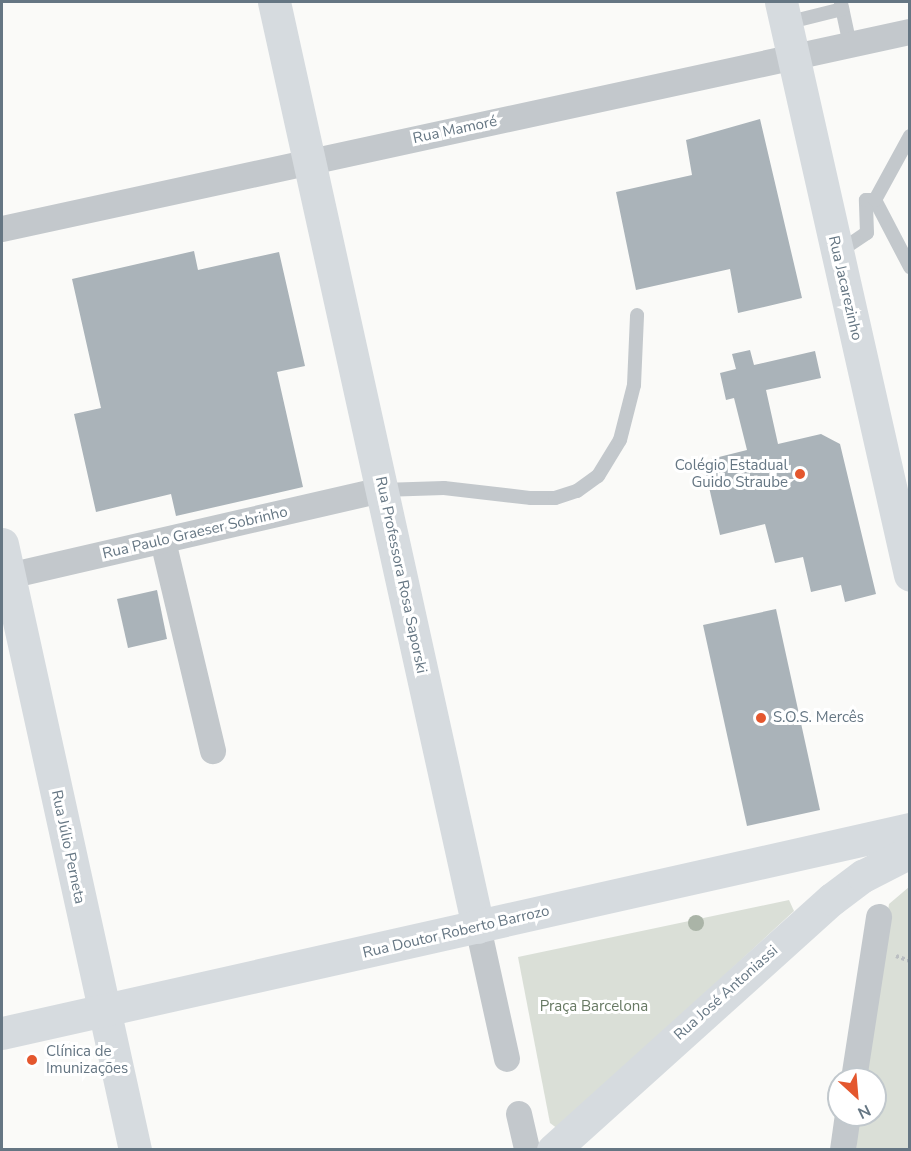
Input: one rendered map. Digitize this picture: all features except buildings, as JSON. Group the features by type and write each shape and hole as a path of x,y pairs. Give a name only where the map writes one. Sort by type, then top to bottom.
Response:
{"main road":[{"name":"Rua Professora Rosa Saporski","path":"274,2 478,927"},
{"name":"Rua Jacarezinho","path":"783,12 909,575"},
{"name":"Rua Júlio Perneta","path":"2,544 135,1149"},
{"name":"Rua Doutor Roberto Barrozo","path":"2,1033 909,829"},
{"name":"Rua José Antoniassi","path":"553,1149 832,899 863,876 909,852"}],"street":[{"name":"Rua Mamoré","path":"2,229 909,32"},
{"name":"Rua Paulo Graeser Sobrinho","path":"9,576 382,490"},
{"path":"163,541 213,751"},
{"path":"856,1067 879,917"},
{"name":"Rua Professora Rosa Saporski","path":"478,927 507,1059"},
{"path":"519,1114 527,1149"},
{"path":"843,1149 846,1127"}],"lane":[{"path":"783,12 841,5 850,45"},
{"path":"875,200 909,136"},
{"path":"837,253 867,233 866,200 875,200"},
{"path":"875,200 909,267"},
{"path":"382,490 444,488 531,498 555,498 577,491 598,476 620,440 634,385 637,315"}],"green space":[{"path":"909,887 909,1149 856,1150 858,1127 887,1127 887,1067 864,1067 889,904"},
{"name":"Praça Barcelona","path":"789,900 794,911 558,1129 550,1123 518,957"}],"place":[{"name":"Colégio Estadual Guido Straube","path":"800,474"},
{"name":"S.O.S. Mercês","path":"761,718"},
{"name":"Clínica de Imunizações","path":"32,1060"}]}
